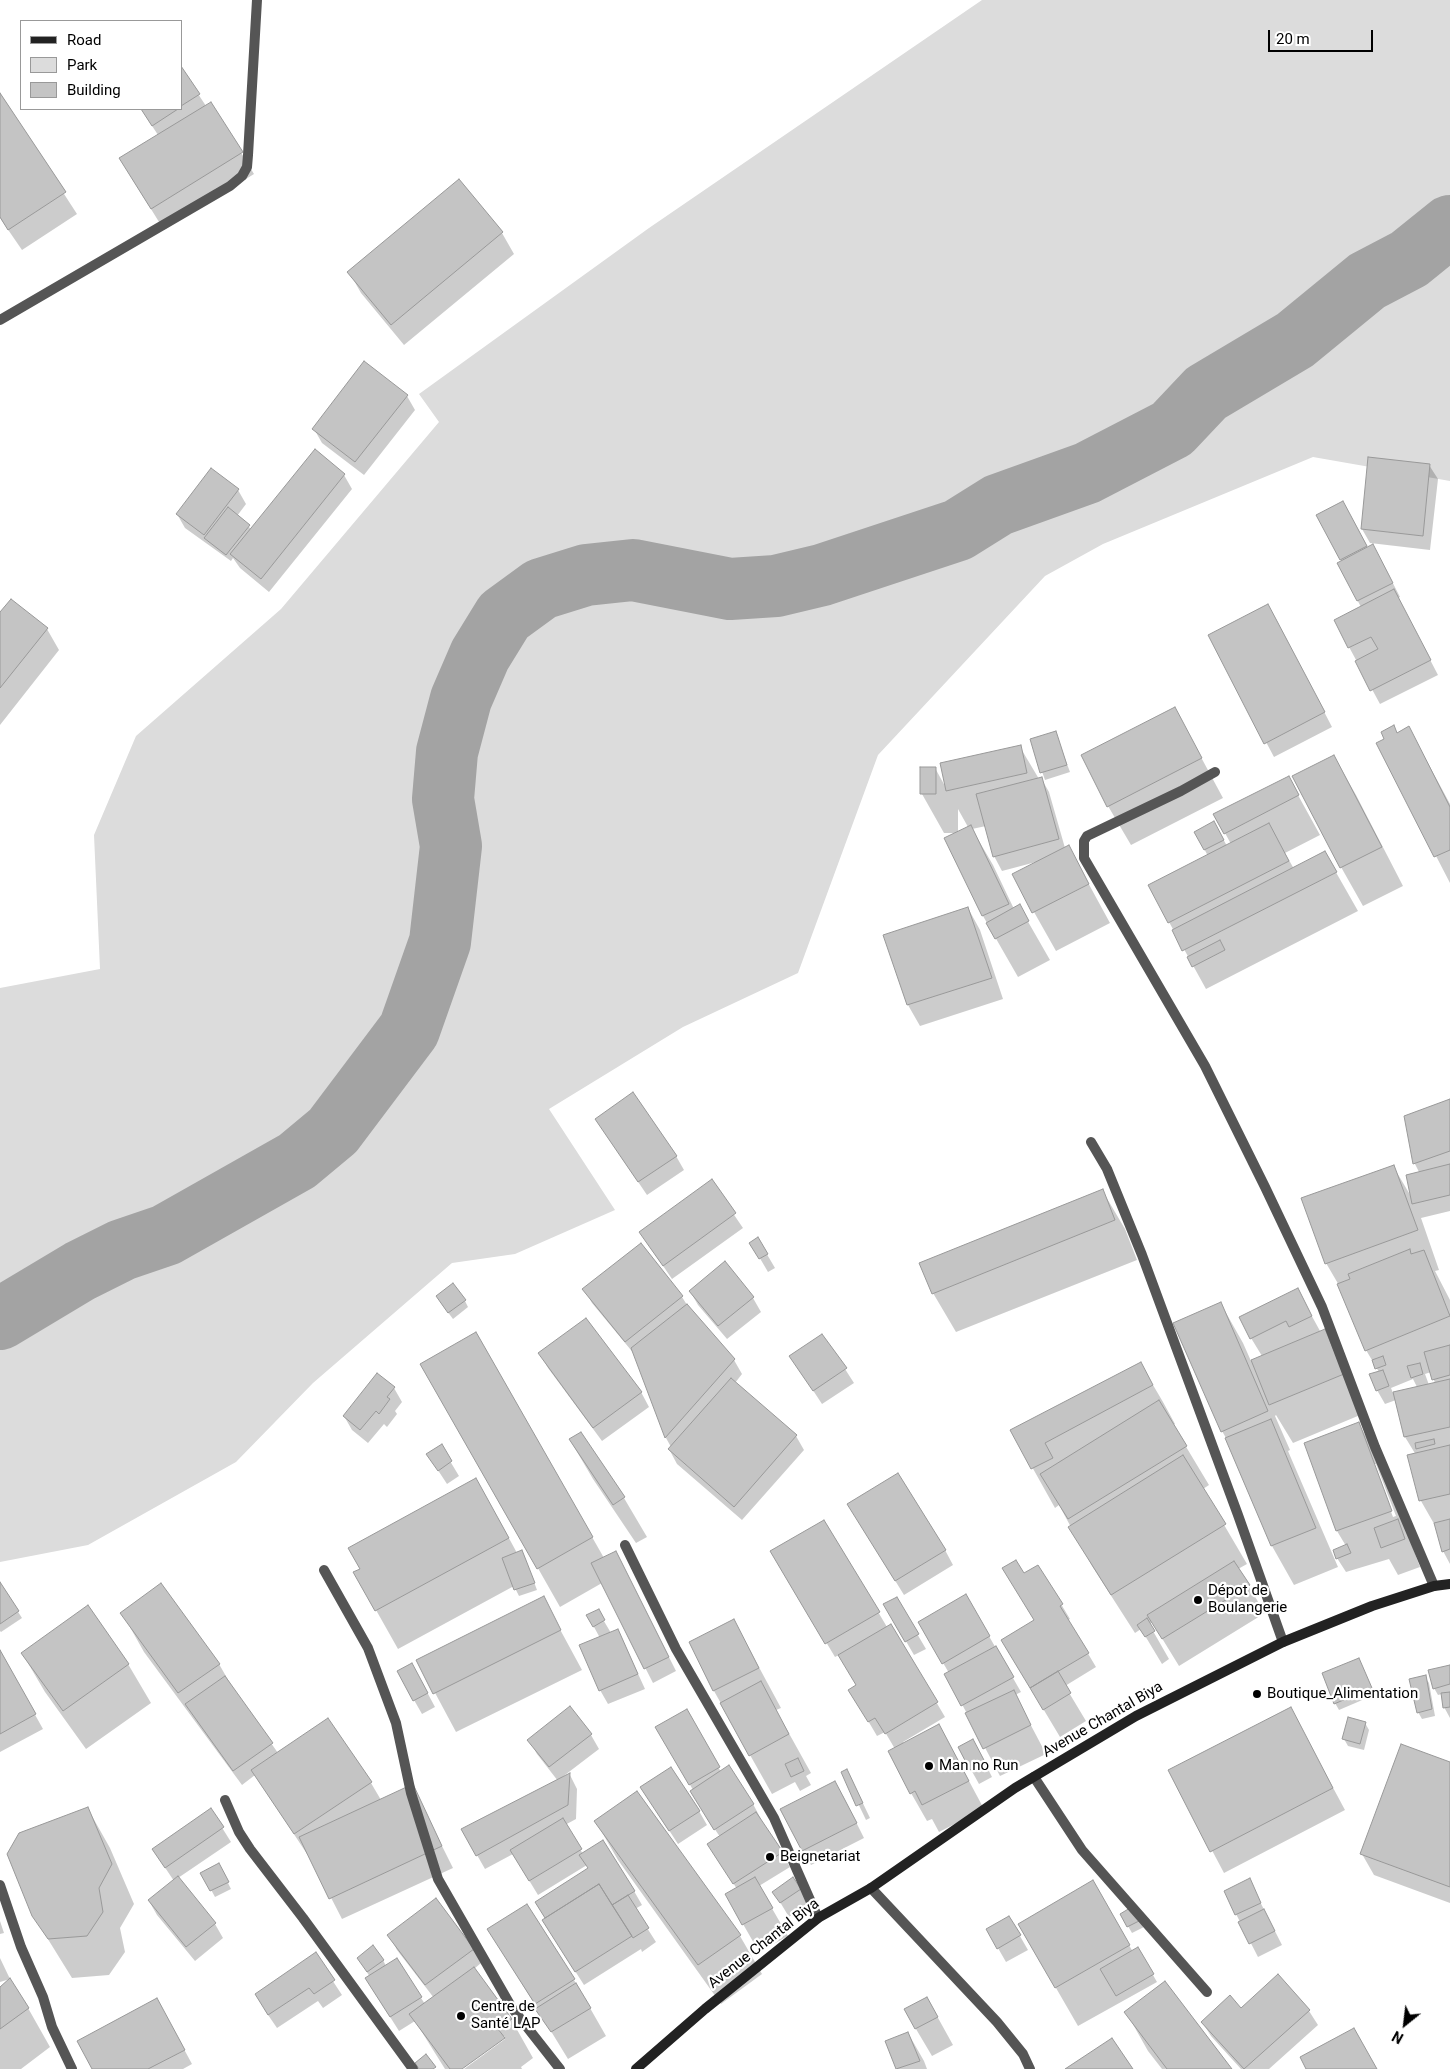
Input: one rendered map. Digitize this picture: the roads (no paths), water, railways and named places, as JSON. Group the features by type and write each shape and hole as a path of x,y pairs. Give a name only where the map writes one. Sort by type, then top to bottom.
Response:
{"main road":[{"name":"Avenue Chantal Biya","path":"636,2069 705,2009 818,1918 871,1888 1034,1777 1136,1716 1284,1642 1372,1606 1434,1586 1450,1584"}],"street":[{"path":"0,320 230,186 242,176 247,166 248,155 257,0"},
{"path":"1215,772 1181,792 1087,836 1084,841 1084,858 1206,1066 1265,1187 1322,1307 1376,1447 1434,1586"},
{"path":"1091,1142 1107,1169 1142,1255 1284,1642"},
{"path":"625,1545 676,1648 774,1818 818,1918"},
{"path":"324,1570 368,1648 396,1723 411,1793 438,1879 512,2008 560,2069"},
{"path":"1034,1777 1082,1850 1207,1992"},
{"path":"225,1800 239,1832 250,1849 303,1918 413,2069"},
{"path":"0,1885 21,1947 43,1997 52,2028 72,2069"},
{"path":"871,1888 997,2022 1022,2054 1030,2069"}],"waterway":[{"path":"0,1319 80,1271 122,1250 166,1235 297,1161 333,1131 409,1030 440,942 451,846 443,799 447,752 461,699 480,655 504,616 541,589 586,575 633,570 730,589 776,586 822,575 958,530 998,505 1087,473 1172,429 1206,393 1295,340 1367,281 1409,259 1450,226"}],"place":[{"name":"Dépot de Boulangerie","path":"1198,1600"},
{"name":"Boutique_Alimentation","path":"1257,1694"},
{"name":"Man no Run","path":"929,1766"},
{"name":"Beignetariat","path":"770,1857"},
{"name":"Centre de Santé LAP","path":"461,2016"}]}
